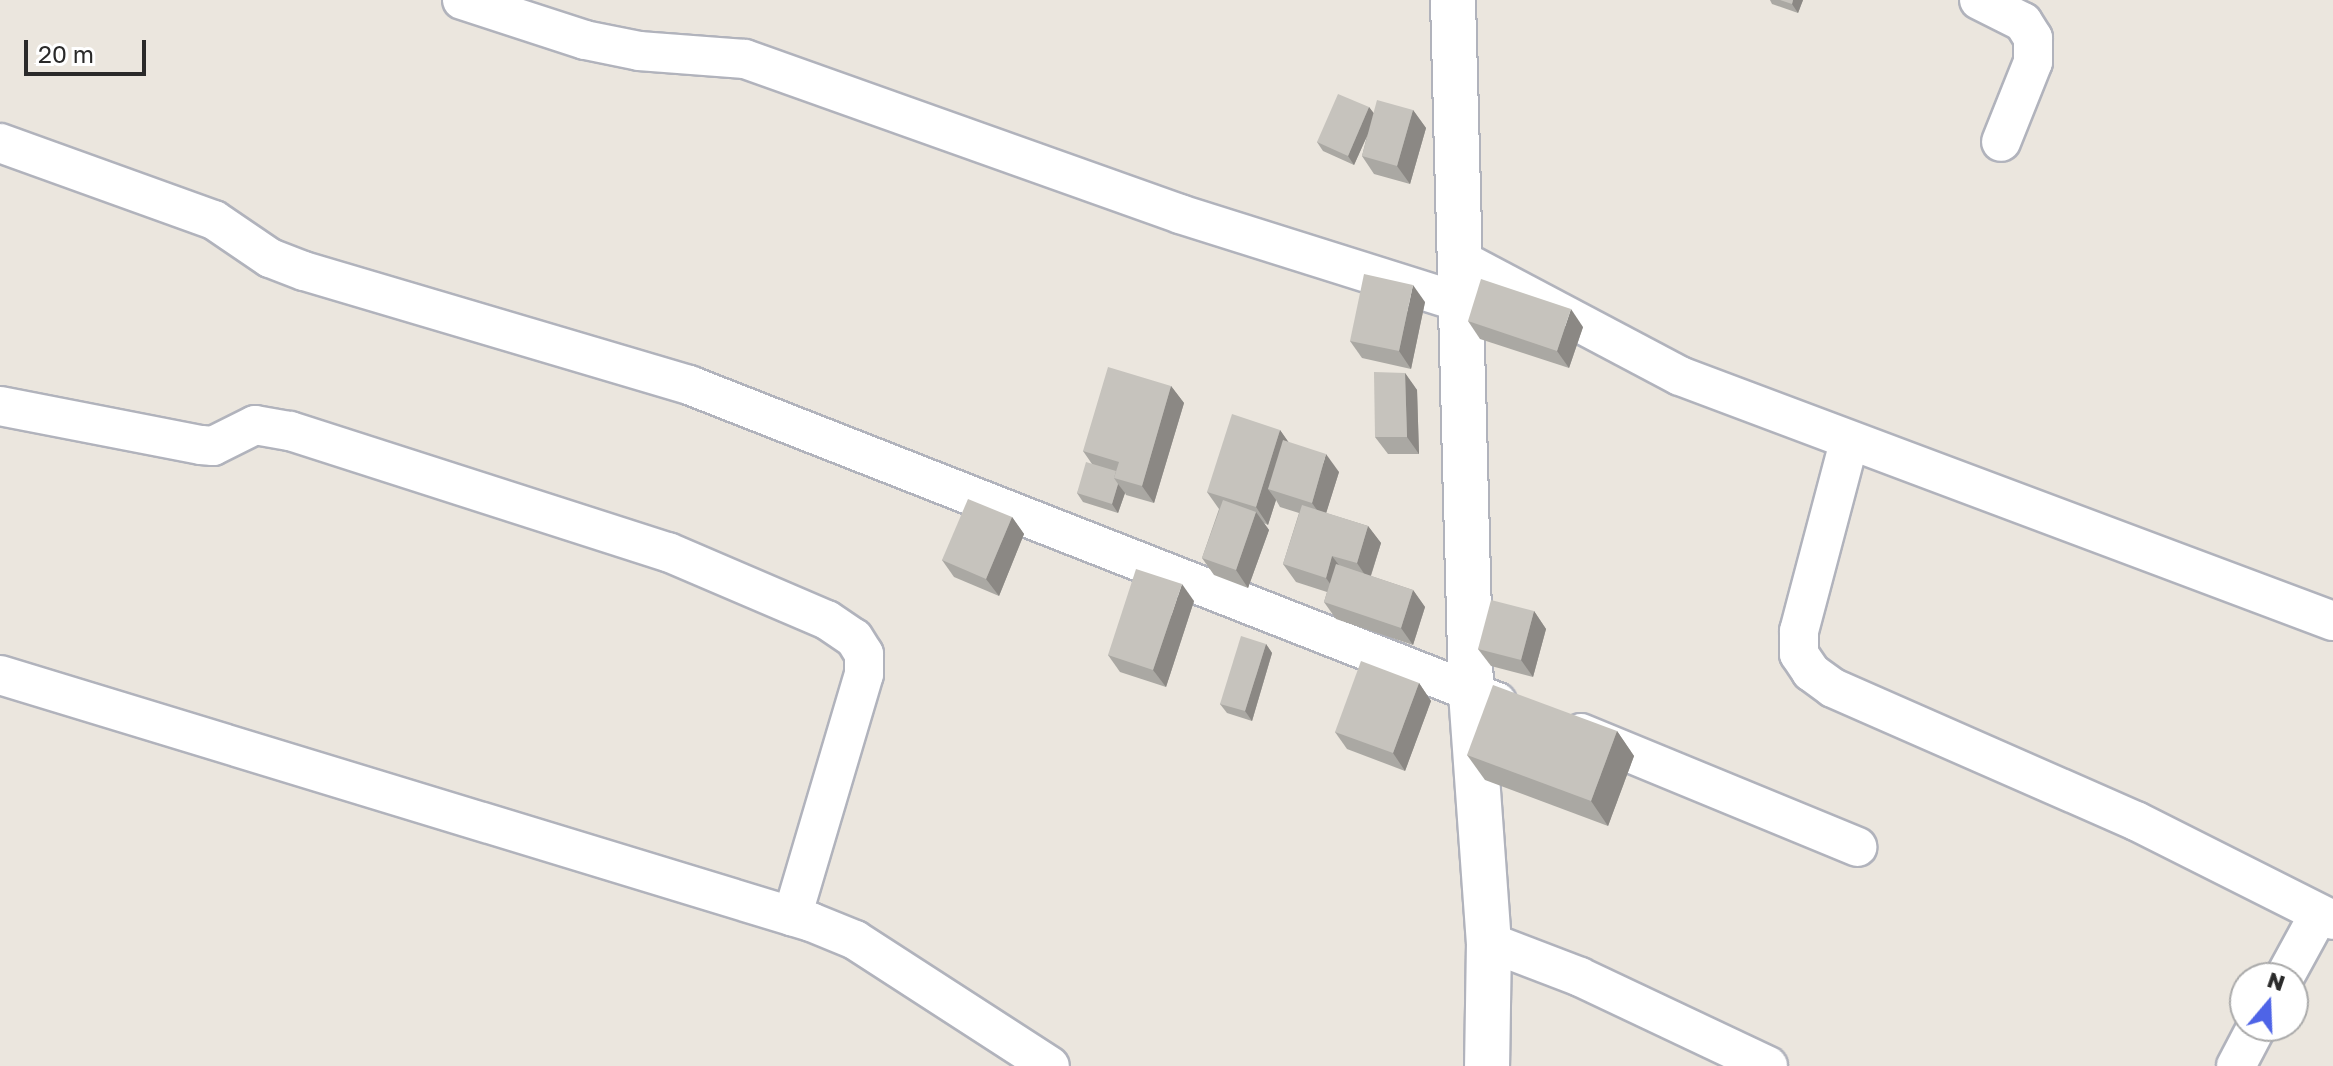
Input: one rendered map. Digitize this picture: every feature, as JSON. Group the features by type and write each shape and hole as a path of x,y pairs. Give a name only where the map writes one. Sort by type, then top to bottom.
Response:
{"street":[{"path":"462,0 585,40 639,51 745,59 1180,214 1462,303"},
{"path":"1453,0 1471,693 1489,942 1487,1066"},
{"path":"1979,0 2023,22 2033,38 2033,62 2001,142"},
{"path":"0,143 214,220 270,258 304,271 689,385 1537,717 1857,847"},
{"path":"1459,259 1666,369 1849,442 2333,621"},
{"path":"0,406 201,445 213,446 255,425 290,431 668,552 827,620 854,638 864,654 864,674 792,917"},
{"path":"1849,442 1799,631 1799,654 1811,672 1833,688 2136,821 2326,917 2295,962"},
{"path":"0,675 792,917 855,940 1050,1066"},
{"path":"1489,942 1580,977 1768,1066"},
{"path":"2236,1066 2249,1042"}],"building":[{"path":"1338,94 1369,107 1348,156 1317,142"},
{"path":"1377,100 1413,110 1397,166 1362,156"},
{"path":"1364,274 1413,285 1399,351 1350,341"},
{"path":"1481,279 1571,309 1557,351 1468,321"},
{"path":"1108,367 1171,386 1142,486 1114,478 1119,462 1083,451"},
{"path":"1374,372 1405,373 1407,437 1375,437"},
{"path":"1232,414 1280,430 1256,507 1207,492"},
{"path":"1283,440 1326,454 1312,503 1268,489"},
{"path":"1086,462 1116,471 1114,478 1118,484 1112,504 1077,493"},
{"path":"968,499 1012,517 986,579 942,560"},
{"path":"1223,500 1256,512 1236,570 1202,558"},
{"path":"1302,505 1368,526 1357,563 1332,556 1326,578 1283,564"},
{"path":"1336,564 1413,590 1401,628 1324,602"},
{"path":"1136,569 1182,584 1153,670 1108,655"},
{"path":"1491,600 1534,611 1521,660 1478,649"},
{"path":"1241,636 1266,644 1245,711 1220,704"},
{"path":"1361,661 1419,683 1393,753 1335,732"},
{"path":"1493,685 1617,731 1591,801 1467,755"}]}
